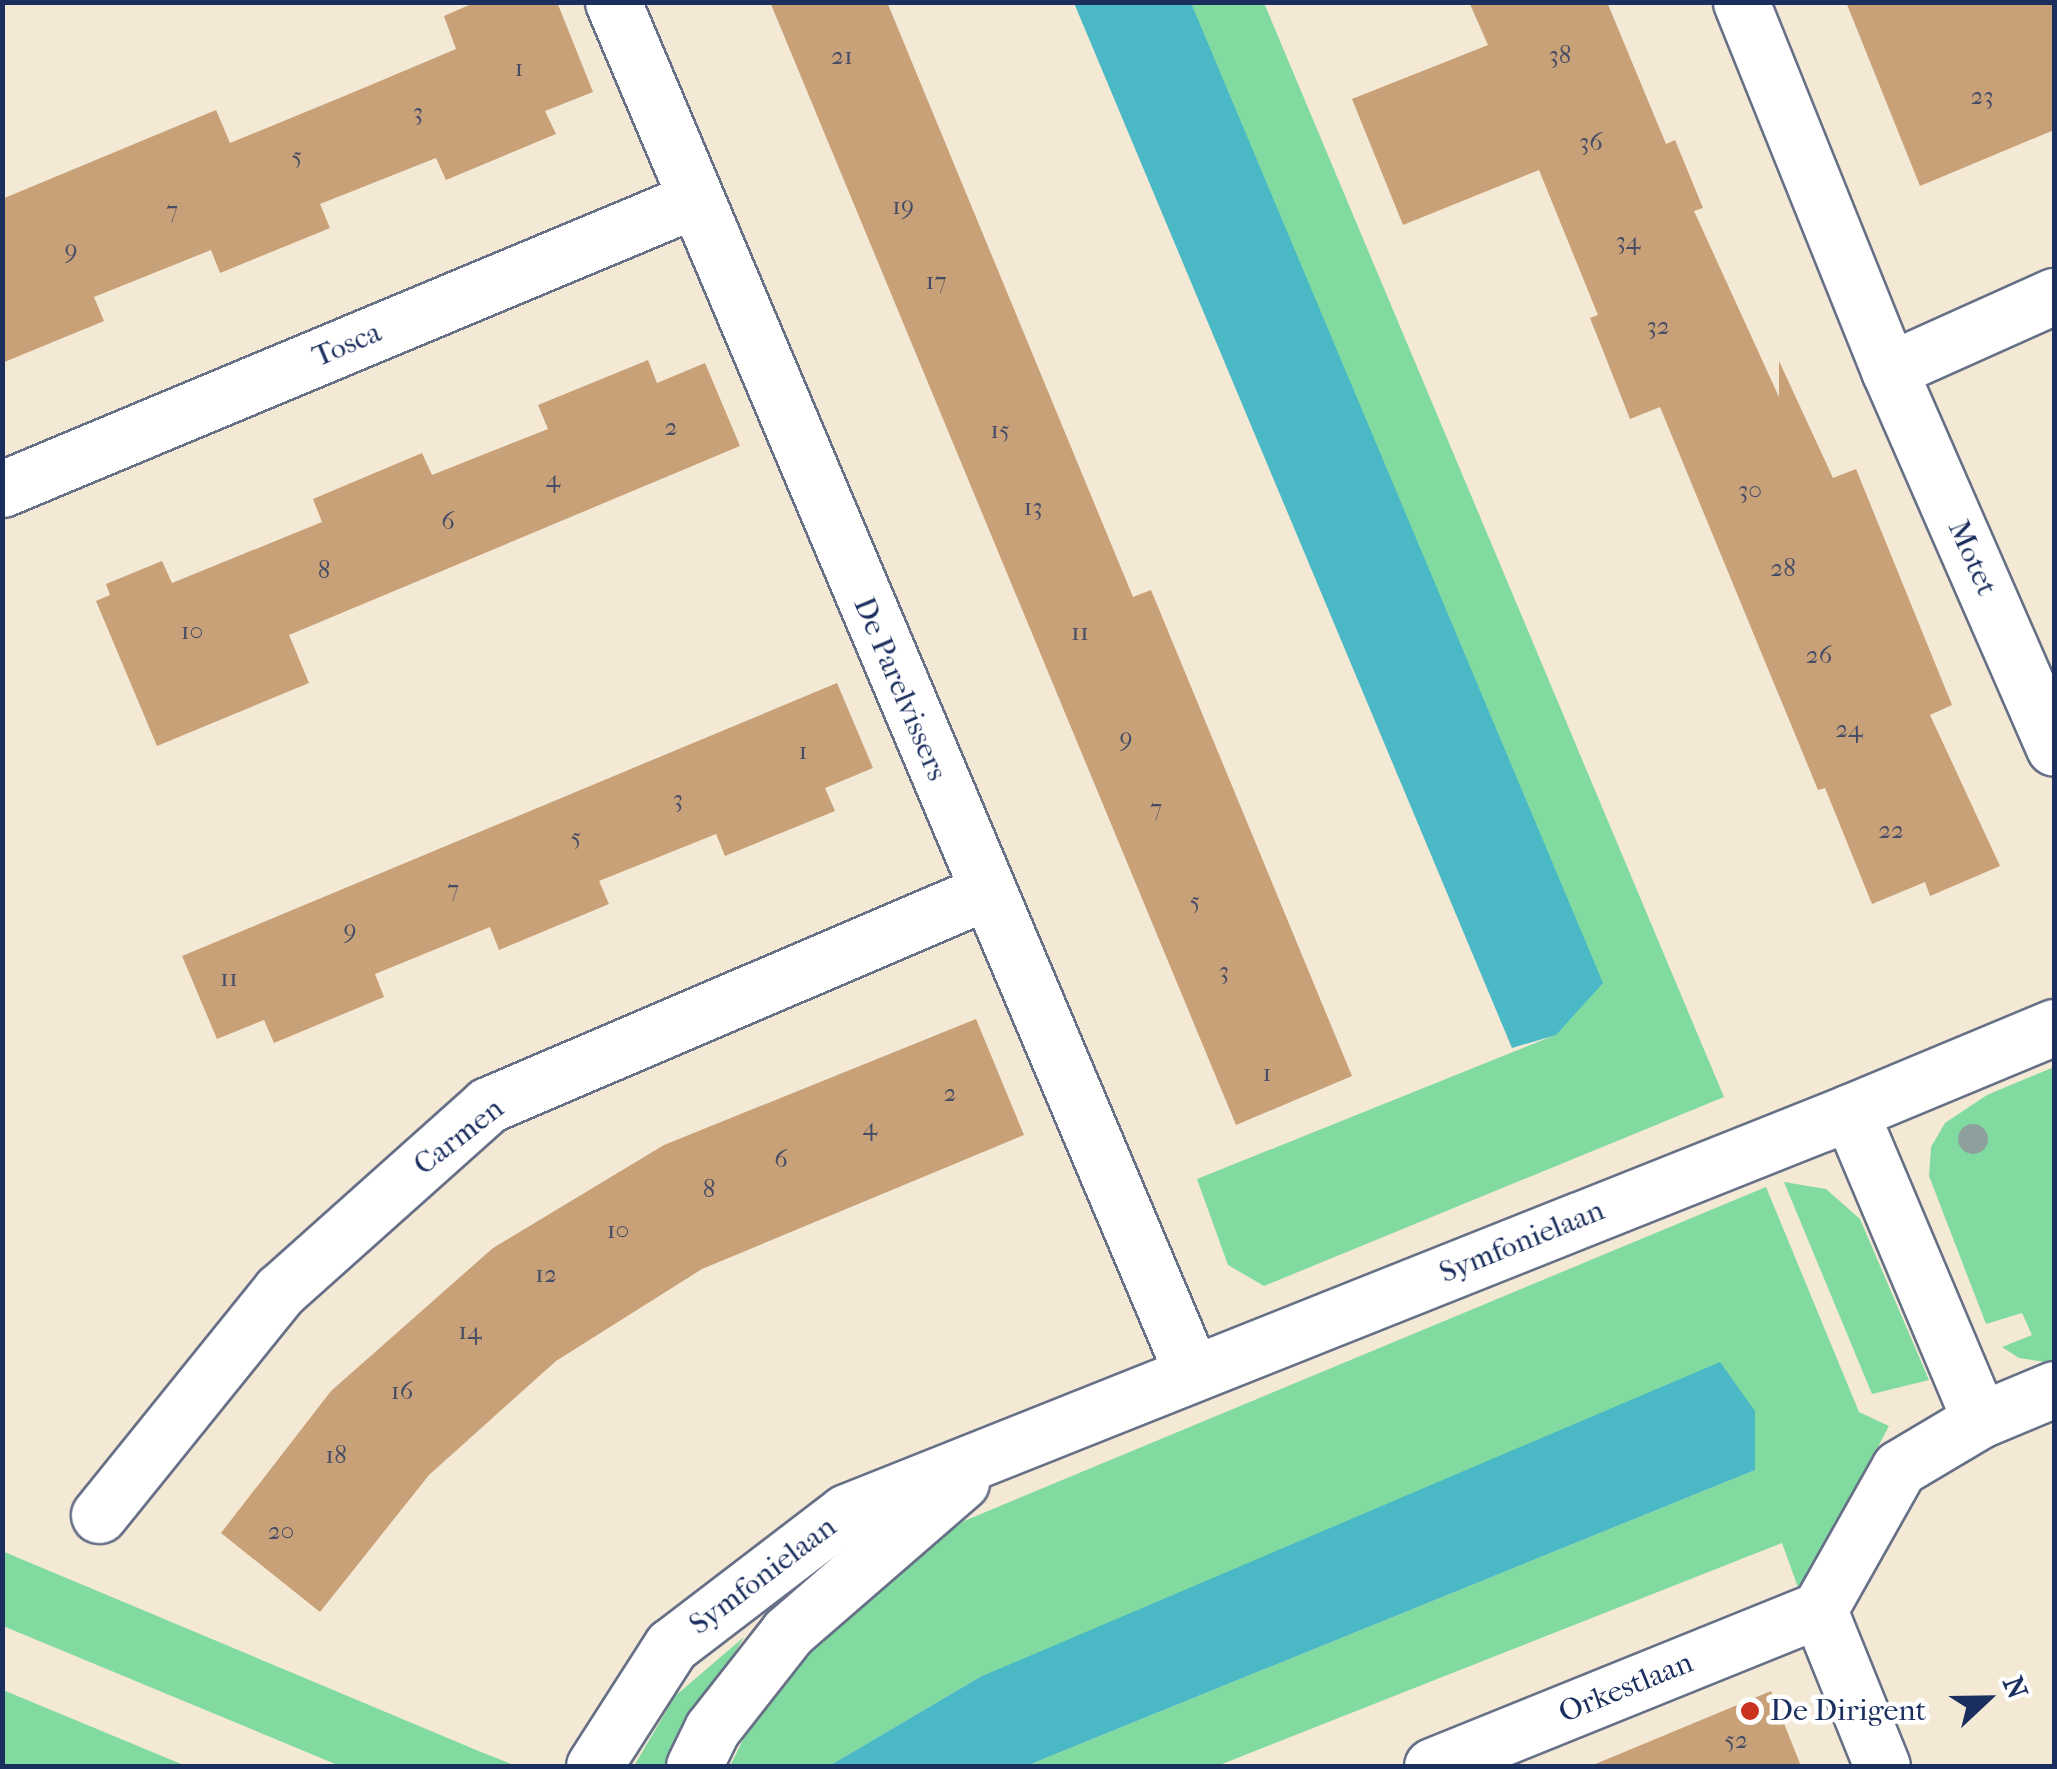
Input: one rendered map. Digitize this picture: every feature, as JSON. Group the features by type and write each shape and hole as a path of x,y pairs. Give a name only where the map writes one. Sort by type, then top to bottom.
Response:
{"street":[{"name":"De Parelvissers","path":"613,2 692,201 1192,1374"},
{"name":"Motet","path":"1741,2 1889,370 2054,747"},
{"name":"Tosca","path":"2,489 692,201"},
{"path":"1889,370 2054,296"},
{"name":"Carmen","path":"100,1514 280,1291 488,1105 986,892"},
{"name":"Symfonielaan","path":"594,1766 671,1646 846,1512 990,1458 2054,1026"},
{"path":"1850,1112 1980,1420"},
{"path":"1882,1766 1818,1610 1900,1468 1980,1420 2054,1389"},
{"name":"Symfonielaan","path":"694,1766 712,1729 788,1632 990,1458"},
{"name":"Orkestlaan","path":"1432,1766 1818,1610"}],"green space":[{"path":"1191,3 1264,3 1724,1097 1264,1286 1228,1265 1197,1179 1555,1035"},
{"path":"2054,1067 2051,1363 2019,1358 2002,1347 2032,1335 2022,1313 1986,1324 1929,1176 1931,1147 1945,1123 1987,1095"},
{"path":"1784,1182 1826,1189 1860,1219 1929,1380 1872,1394"},
{"path":"1766,1187 1859,1412 1889,1426 1800,1593 1782,1543 1217,1766 1026,1766 1755,1470 980,1677 829,1766 730,1766 757,1712 830,1621 964,1521"},
{"path":"2,1551 516,1766 340,1766 3,1626"},
{"path":"744,1637 667,1766 634,1766 675,1696"},
{"path":"3,1690 186,1766 3,1766"}],"water":[{"path":"1074,3 1191,3 1603,983 1556,1035 1512,1048"},
{"path":"1720,1362 1755,1411 1755,1470 1026,1766 829,1766 980,1677"}],"building":[{"path":"476,2 557,2 593,92 545,111 556,134 446,180 436,158 320,204 330,228 220,273 211,250 94,297 104,321 2,363 2,199 216,110 230,143 354,92 456,49 444,16"},
{"path":"770,2 887,2 1133,597 1151,590 1352,1076 1236,1125"},
{"path":"1469,2 1607,2 1666,144 1675,140 1703,208 1694,211 1779,397 1779,361 1833,478 1856,469 1952,705 1930,715 2000,866 1930,896 1925,882 1872,904 1825,788 1818,790 1660,407 1630,419 1590,318 1598,315 1539,170 1403,225 1352,99 1488,45"},
{"path":"1846,2 2054,2 2054,130 1920,186"},
{"path":"648,360 657,383 705,363 740,446 289,635 309,683 157,746 96,601 110,595 106,584 162,561 172,583 322,522 313,499 422,453 432,475 548,429 538,405"},
{"path":"837,683 873,768 825,788 835,811 725,856 716,834 599,881 609,904 499,950 490,927 375,974 384,997 274,1043 264,1020 217,1039 182,956"},
{"path":"976,1019 1024,1135 702,1269 556,1361 429,1475 320,1612 221,1533 331,1391 493,1248 664,1145"},
{"name":"De Dirigent","path":"1771,1691 1801,1766 1593,1766 1593,1765"}],"place":[{"name":"De Dirigent","path":"1750,1711"}]}
